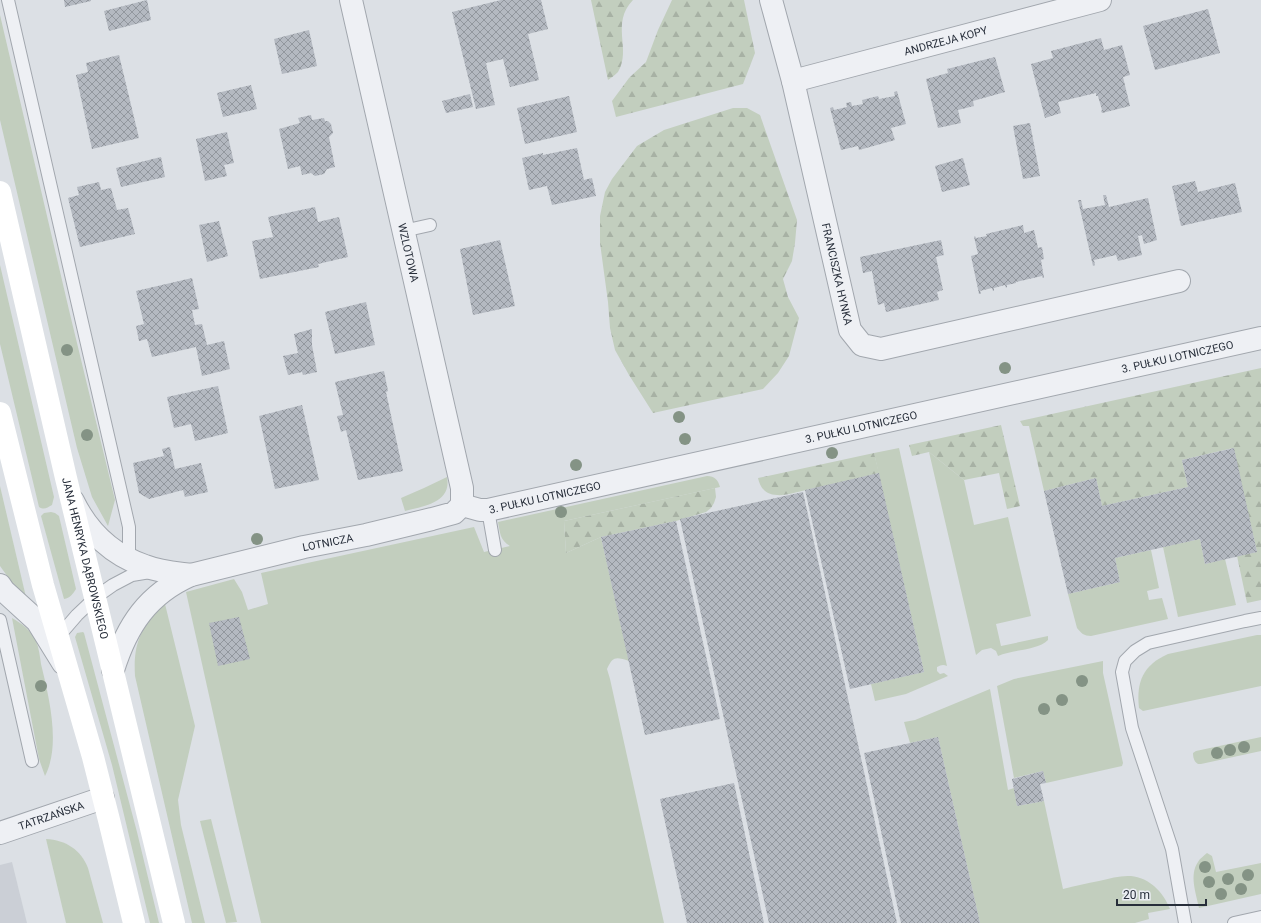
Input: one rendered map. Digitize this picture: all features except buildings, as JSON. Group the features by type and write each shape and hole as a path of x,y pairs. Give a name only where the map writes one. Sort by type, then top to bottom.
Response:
{"main road":[{"name":"JANA HENRYKA DĄBROWSKIEGO","path":"0,192 71,498 174,923"},
{"path":"0,413 42,578 103,798 134,923"}],"street":[{"name":"WZLOTOWA","path":"351,0 461,481 462,505"},
{"name":"FRANCISZKA HYNKA","path":"771,0 793,81 850,330 862,345 881,349 1179,282"},
{"name":"ANDRZEJA KOPY","path":"793,81 1100,0"},
{"name":"3. PUŁKU LOTNICZEGO","path":"462,505 480,510 488,510 1261,338"},
{"name":"LOTNICZA","path":"71,498 84,522 114,551 129,560 146,567 191,574"},
{"name":"LOTNICZA","path":"113,670 119,650 127,632 140,613 162,592 191,574 432,519 454,513 462,505"},
{"path":"0,585 4,591 37,621 68,673"},
{"name":"TATRZAŃSKA","path":"0,833 103,798"}],"lane":[{"path":"8,0 129,527 129,560"},
{"path":"403,231 430,225"},
{"path":"488,510 495,550"},
{"path":"58,637 78,615 113,585 132,575 162,570"},
{"path":"1185,923 1172,849 1132,728 1122,672 1125,661 1135,651 1148,643 1261,618"},
{"path":"0,620 32,761"},
{"path":"1234,923 1261,917"}],"shaded area":[{"path":"12,862 27,923 0,923 0,865"}],"green space":[{"path":"591,0 633,0 626,9 623,18 622,63 618,72 608,80"},
{"path":"672,0 744,0 755,53 743,84 616,117 612,101 629,78 646,62 658,30"},
{"path":"0,15 115,500 108,526 92,497 77,448 0,120"},
{"path":"733,108 747,108 760,115 797,220 792,261 783,279 788,297 799,318 789,356 778,373 763,389 653,413 615,350 610,328 600,243 600,216 605,192 612,179 637,146 664,130"},
{"path":"0,265 54,497 52,505 46,508 39,507 0,344"},
{"path":"1261,368 1261,600 1247,603 1237,556 1257,552 1233,448 1182,460 1188,487 1102,506 1096,478 1044,491 1029,426 1023,426 1020,421"},
{"path":"1001,425 1020,506 1007,509 999,473 964,480 929,452 912,456 909,445"},
{"path":"899,448 947,666 942,665 937,667 937,671 940,674 944,673 948,676 906,694 875,701 871,684 924,672 874,453"},
{"path":"929,452 964,480 974,525 1008,517 1031,616 996,624 1001,646 1048,636 1048,640 1043,644 998,656 996,651 991,648 982,650 976,655"},
{"path":"874,453 879,473 793,493 780,495 770,494 762,488 758,478"},
{"path":"707,476 716,479 720,487 564,521 566,553 601,537 629,661 618,658 615,659 611,662 607,669 664,923 261,923 186,592 234,579 242,592 248,610 268,604 261,573 474,527 484,552 510,546 502,539 498,522"},
{"path":"447,477 445,493 441,498 428,505 405,511 401,498"},
{"path":"0,486 26,597 13,584 0,566"},
{"path":"715,488 716,497 714,503 706,512 676,521 601,537 566,553 564,521"},
{"path":"51,512 59,516 76,589 71,596 64,599 41,516 44,513"},
{"path":"1200,539 1205,564 1225,559 1236,605 1178,617 1163,547"},
{"path":"1151,550 1159,588 1147,591 1149,600 1162,598 1168,619 1091,636 1081,633 1077,628 1068,594 1120,582 1115,558"},
{"path":"165,604 195,726 178,800 181,825 205,923 192,923 135,676 135,654 140,636 150,620"},
{"path":"12,618 29,630 36,641 39,650 50,706 53,736 50,764 45,776 39,759"},
{"path":"83,632 137,832 159,923 150,923 112,765 75,637 77,633"},
{"path":"1261,635 1261,686 1143,711 1139,708 1138,699 1140,682 1147,669 1159,658 1168,654"},
{"path":"1103,661 1103,673 1123,763 1122,766 1046,783 1043,771 1014,778 997,686 1014,679"},
{"path":"990,689 1008,790 1014,788 1017,806 1044,801 1063,889 1121,876 1141,878 1159,891 1170,909 1148,913 1149,919 1135,923 980,923 938,737 910,743 904,722 915,720"},
{"path":"1261,737 1261,751 1201,764 1198,764 1194,759 1193,753 1196,751"},
{"path":"211,819 237,922 226,923 200,821"},
{"path":"46,839 60,841 72,847 81,856 88,868 103,923 66,923"},
{"path":"1207,853 1212,856 1216,872 1261,863 1261,894 1199,908 1194,884 1194,873 1195,867 1201,858"}]}
